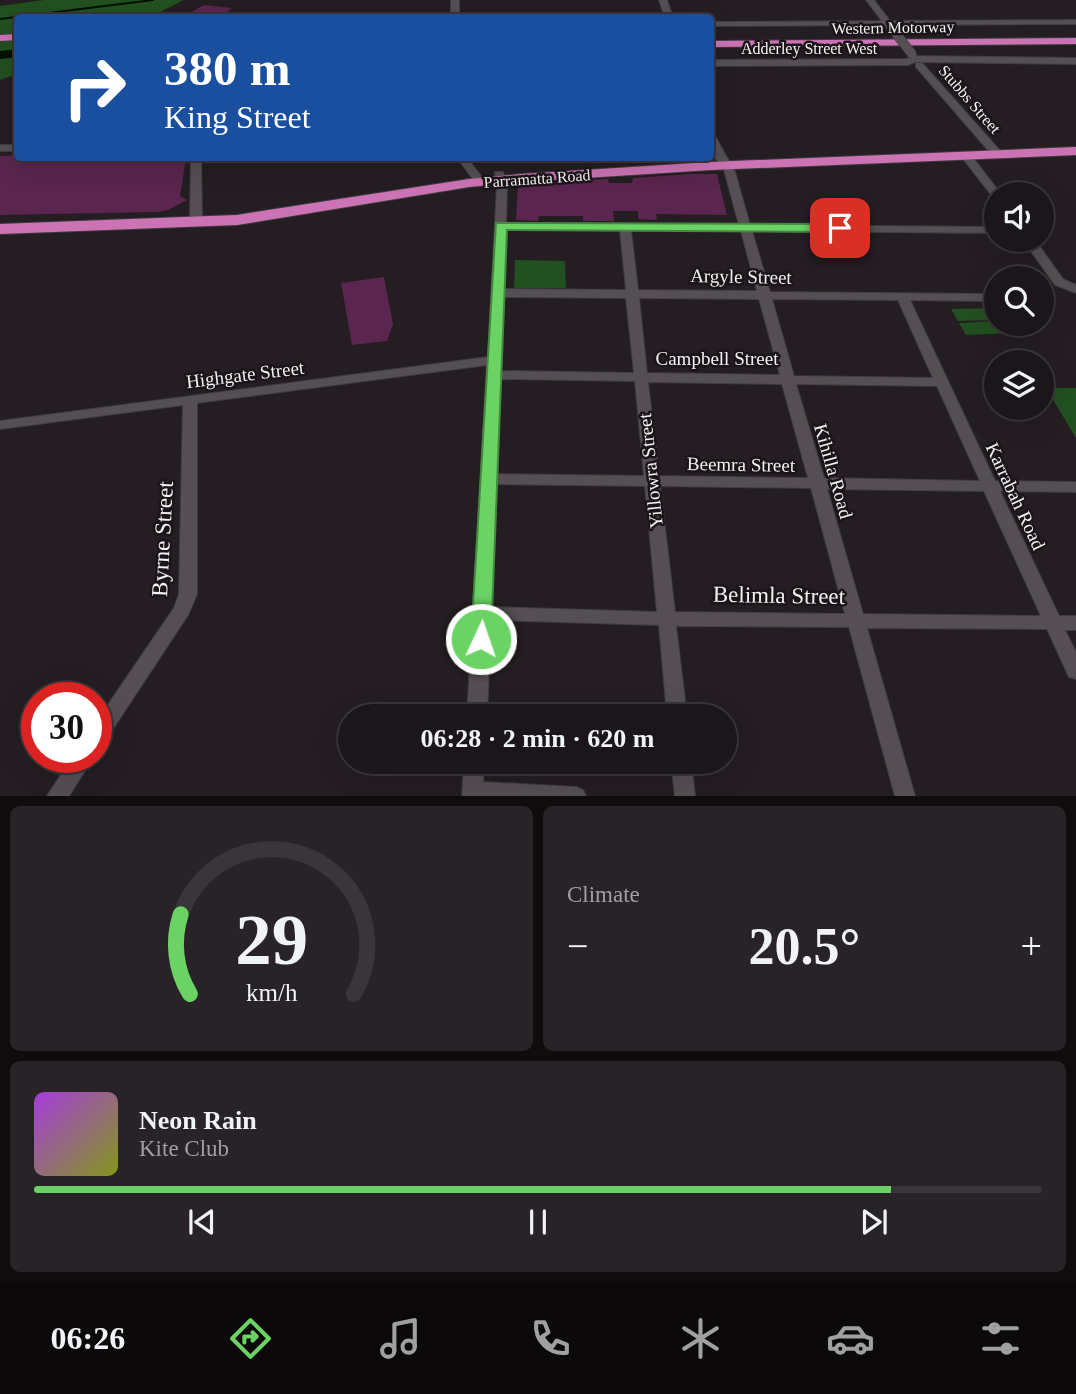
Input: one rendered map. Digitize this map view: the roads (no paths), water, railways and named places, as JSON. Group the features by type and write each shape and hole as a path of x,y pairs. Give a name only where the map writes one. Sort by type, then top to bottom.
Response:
{"highway":[{"name":"Western Motorway","path":"714,37 1076,34"},
{"name":"Western Motorway","path":"714,44 1076,43"},
{"name":"Parramatta Road","path":"724,163 966,156 1076,145"},
{"name":"Parramatta Road","path":"0,222 196,217 275,209 500,177 724,163 1076,151"},
{"name":"Parramatta Road","path":"0,229 237,220 478,179"}],"street":[{"name":"Stubbs Street","path":"870,0 916,60 995,152"},
{"path":"714,24 1076,22"},
{"name":"Adderley Street West","path":"714,63 1076,61"},
{"name":"Kihilla Road","path":"714,142 746,227 905,796"},
{"path":"966,156 987,182"},
{"path":"196,161 196,217"},
{"path":"464,161 478,179"},
{"path":"478,704 501,226 500,177"},
{"path":"501,226 984,230"},
{"name":"Yillowra Street","path":"625,226 676,704"},
{"path":"1038,252 1059,282 1076,289"},
{"name":"Argyle Street","path":"497,293 984,298"},
{"name":"Karrabah Road","path":"903,298 1076,672"},
{"name":"Campbell Street","path":"494,367 640,377 941,382"},
{"name":"Highgate Street","path":"0,425 190,400 494,367"},
{"name":"Byrne Street","path":"112,714 182,610 188,594 190,400"},
{"name":"Beemra Street","path":"489,479 1076,487"},
{"name":"Belimla Street","path":"482,613 1076,623"},
{"path":"57,796 73,773"},
{"path":"473,774 472,793 576,796"},
{"path":"682,774 685,796"}],"waterway":[{"path":"40,14 153,0"},
{"path":"0,19 14,17"},
{"path":"0,55 14,53"}]}
